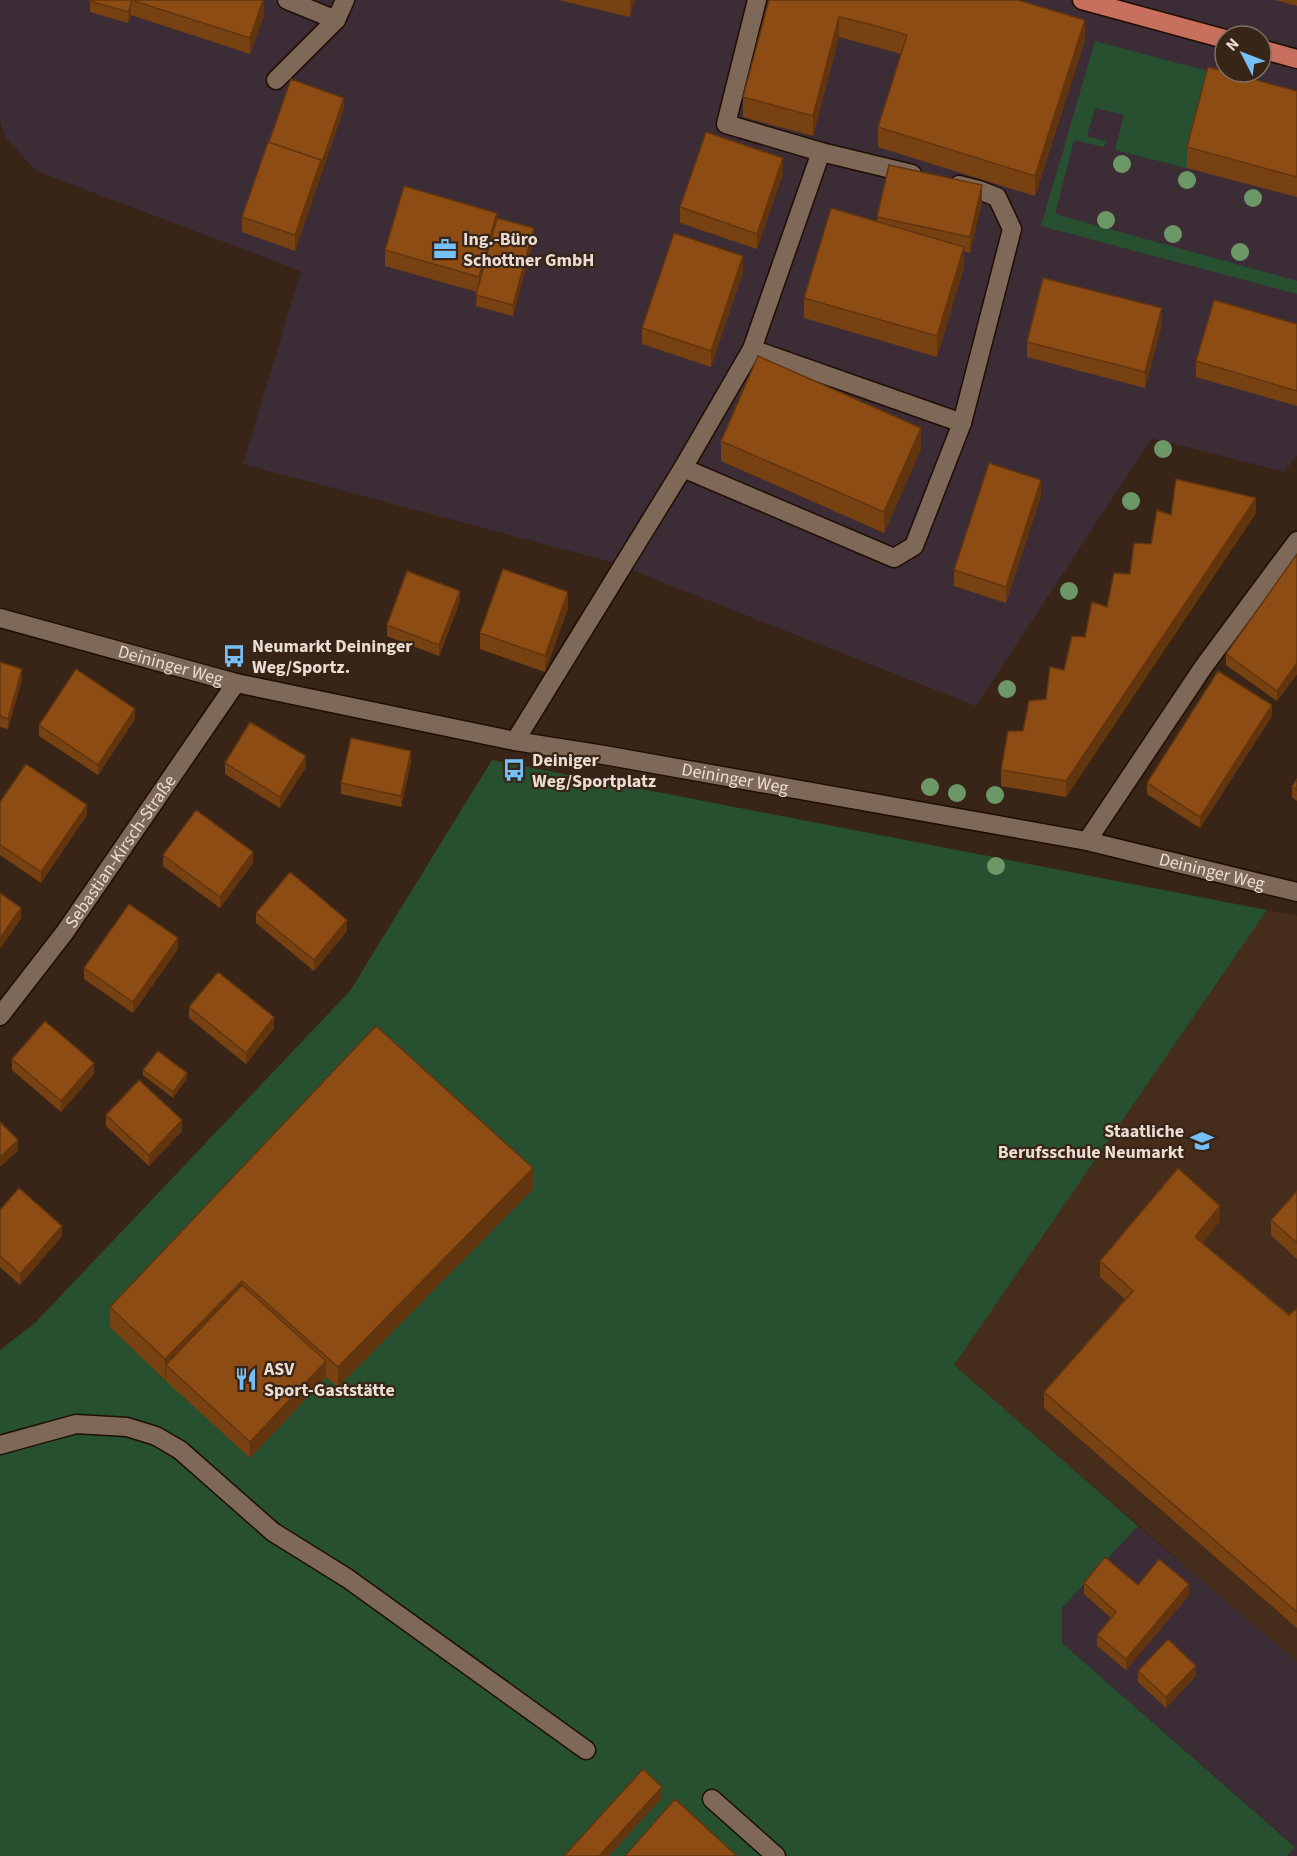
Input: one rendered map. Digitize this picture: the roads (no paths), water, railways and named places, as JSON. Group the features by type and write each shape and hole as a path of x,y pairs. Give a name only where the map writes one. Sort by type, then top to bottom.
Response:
{"main road":[{"path":"1083,0 1213,36"},
{"path":"1273,52 1297,59"}],"street":[{"path":"287,0 336,20"},
{"path":"276,80 336,20 345,0"},
{"path":"683,468 894,558 914,546 962,423 1012,229 997,197 979,190 821,152 726,124 757,0"},
{"path":"515,741 683,468 752,349 821,152"},
{"path":"752,349 962,423"},
{"path":"1087,841 1204,666 1297,541"},
{"name":"Deininger Weg","path":"0,618 236,683 515,741 1087,841 1297,892"},
{"name":"Sebastian-Kirsch-Straße","path":"0,1016 65,932 236,683"},
{"path":"0,1445 76,1424 127,1427 156,1436 180,1450 273,1532 347,1578 586,1750"},
{"path":"712,1799 776,1856"}],"place":[{"name":"Ing.-Büro Schottner GmbH","path":"445,249"},
{"name":"Neumarkt Deininger Weg/Sportz.","path":"234,656"},
{"name":"Deiniger Weg/Sportplatz","path":"514,770"},
{"name":"Staatliche Berufsschule Neumarkt","path":"1202,1141"},
{"name":"ASV Sport-Gaststätte","path":"246,1379"}]}
